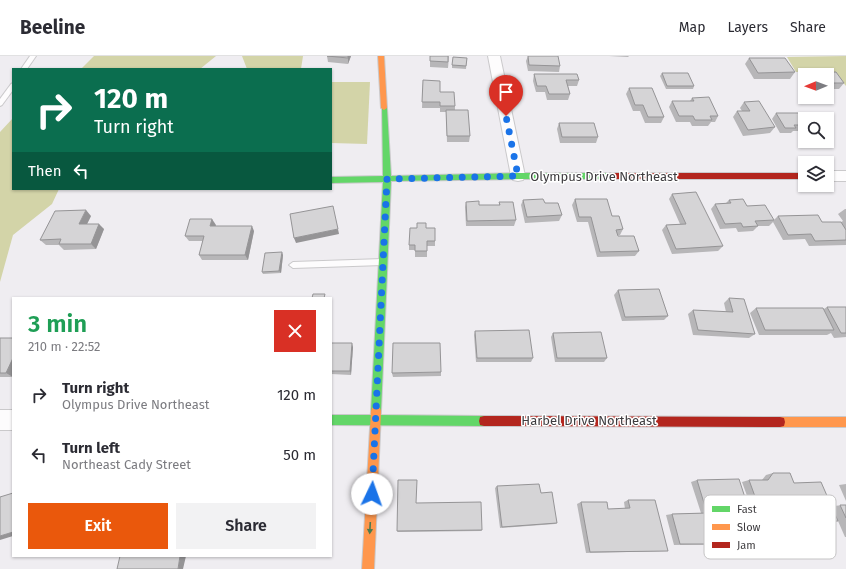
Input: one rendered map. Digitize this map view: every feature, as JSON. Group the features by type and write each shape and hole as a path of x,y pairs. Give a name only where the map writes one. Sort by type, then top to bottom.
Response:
{"street":[{"path":"368,569 387,179 381,56"},
{"path":"494,56 518,176"},
{"name":"Olympus Drive Northeast","path":"332,180 518,176 798,176"},
{"path":"834,176 846,176"},
{"path":"0,420 12,420"},
{"name":"Harbel Drive Northeast","path":"332,420 846,422"}],"lane":[{"path":"25,68 33,56"},
{"path":"0,104 12,86"},
{"path":"293,265 384,262"}],"green space":[{"path":"94,56 216,56 201,68 82,68"},
{"path":"242,56 303,56 301,68 247,68"},
{"path":"846,56 846,86 834,72 834,68 798,68 798,72 796,72 787,57"},
{"path":"332,82 370,82 367,144 332,143"},
{"path":"12,119 12,190 59,190 52,204 13,235 0,282 0,132"}],"building":[{"path":"327,56 348,56 348,58"},
{"path":"430,56 448,56 448,62 430,61"},
{"path":"528,56 558,56 560,66 529,65"},
{"path":"453,57 467,58 466,66 452,65"},
{"path":"749,58 785,58 795,72 758,73"},
{"path":"834,72 836,72 844,83 834,83"},
{"path":"662,73 688,73 694,86 667,86"},
{"path":"534,74 577,74 579,80 566,80 570,94 549,94 546,86 537,86"},
{"path":"423,80 440,81 440,92 454,92 455,106 440,106 440,102 422,102"},
{"path":"629,88 652,88 664,117 648,117 643,105 635,105"},
{"path":"709,97 718,116 710,116 712,120 695,120 693,116 679,116 672,101 694,101 692,98"},
{"path":"759,101 775,127 748,130 737,111 750,111 744,102"},
{"path":"446,110 468,110 470,136 447,136"},
{"path":"776,113 798,113 798,125 794,125 796,128 785,128"},
{"path":"559,123 594,123 598,137 562,137"},
{"path":"696,192 723,246 676,249 666,225 686,224 672,194"},
{"path":"543,199 545,203 558,203 562,215 527,217 523,200"},
{"path":"575,199 607,199 612,216 619,216 623,229 616,230 618,236 634,236 639,251 600,252 591,217 579,217"},
{"path":"743,199 747,206 765,205 774,220 755,221 758,226 743,227 741,223 725,224 715,204 731,203 729,200"},
{"path":"479,201 479,205 500,205 499,202 513,202 516,220 467,221 466,202"},
{"path":"333,206 338,229 294,238 290,214"},
{"path":"86,210 79,224 99,224 91,244 59,244 61,239 40,240 55,211"},
{"path":"818,215 822,222 841,222 846,230 846,240 815,241 811,234 788,235 778,216"},
{"path":"190,219 212,219 210,226 252,226 245,255 199,255 204,236 185,236"},
{"path":"417,223 426,223 426,228 435,228 435,241 427,241 427,251 415,251 415,245 409,245 410,228 417,228"},
{"path":"282,252 279,271 262,272 265,253"},
{"path":"659,289 668,316 625,317 618,290"},
{"path":"313,294 325,294 324,297 312,297"},
{"path":"729,298 744,299 755,334 698,330 693,310 733,312"},
{"path":"827,307 846,307 846,333 841,333"},
{"path":"756,308 823,308 834,330 765,330"},
{"path":"529,330 533,358 477,358 475,331"},
{"path":"601,332 607,358 557,358 553,333"},
{"path":"0,338 12,338 12,360 6,373 0,373"},
{"path":"332,343 352,343 350,371 332,371"},
{"path":"393,343 440,343 441,372 392,373"},
{"path":"773,473 790,473 794,483 821,482 827,495 754,495 749,480 768,480"},
{"path":"739,479 744,495 704,495 704,503 697,480"},
{"path":"398,480 417,480 416,503 481,502 482,530 397,531"},
{"path":"539,484 541,493 552,492 557,523 502,527 497,486"},
{"path":"12,493 12,532 0,536 0,497"},
{"path":"628,500 655,500 668,551 590,552 581,502 607,502 608,509 630,508"},
{"path":"840,505 846,505 846,518"},
{"path":"704,513 704,544 680,544 672,514"},
{"path":"120,557 180,557 178,569 117,569"}],"traffic: fast":[{"path":"376,411 387,179 384,108"},
{"path":"332,180 518,176 610,176"},
{"path":"332,420 484,421"}],"traffic: slow":[{"path":"381,56 384,108"},
{"path":"368,569 376,411"},
{"path":"780,422 846,422"}],"traffic: jam":[{"path":"610,176 798,176"},
{"path":"484,421 780,422"}],"route":[{"path":"372,494 387,179 518,176 506,116"}]}
